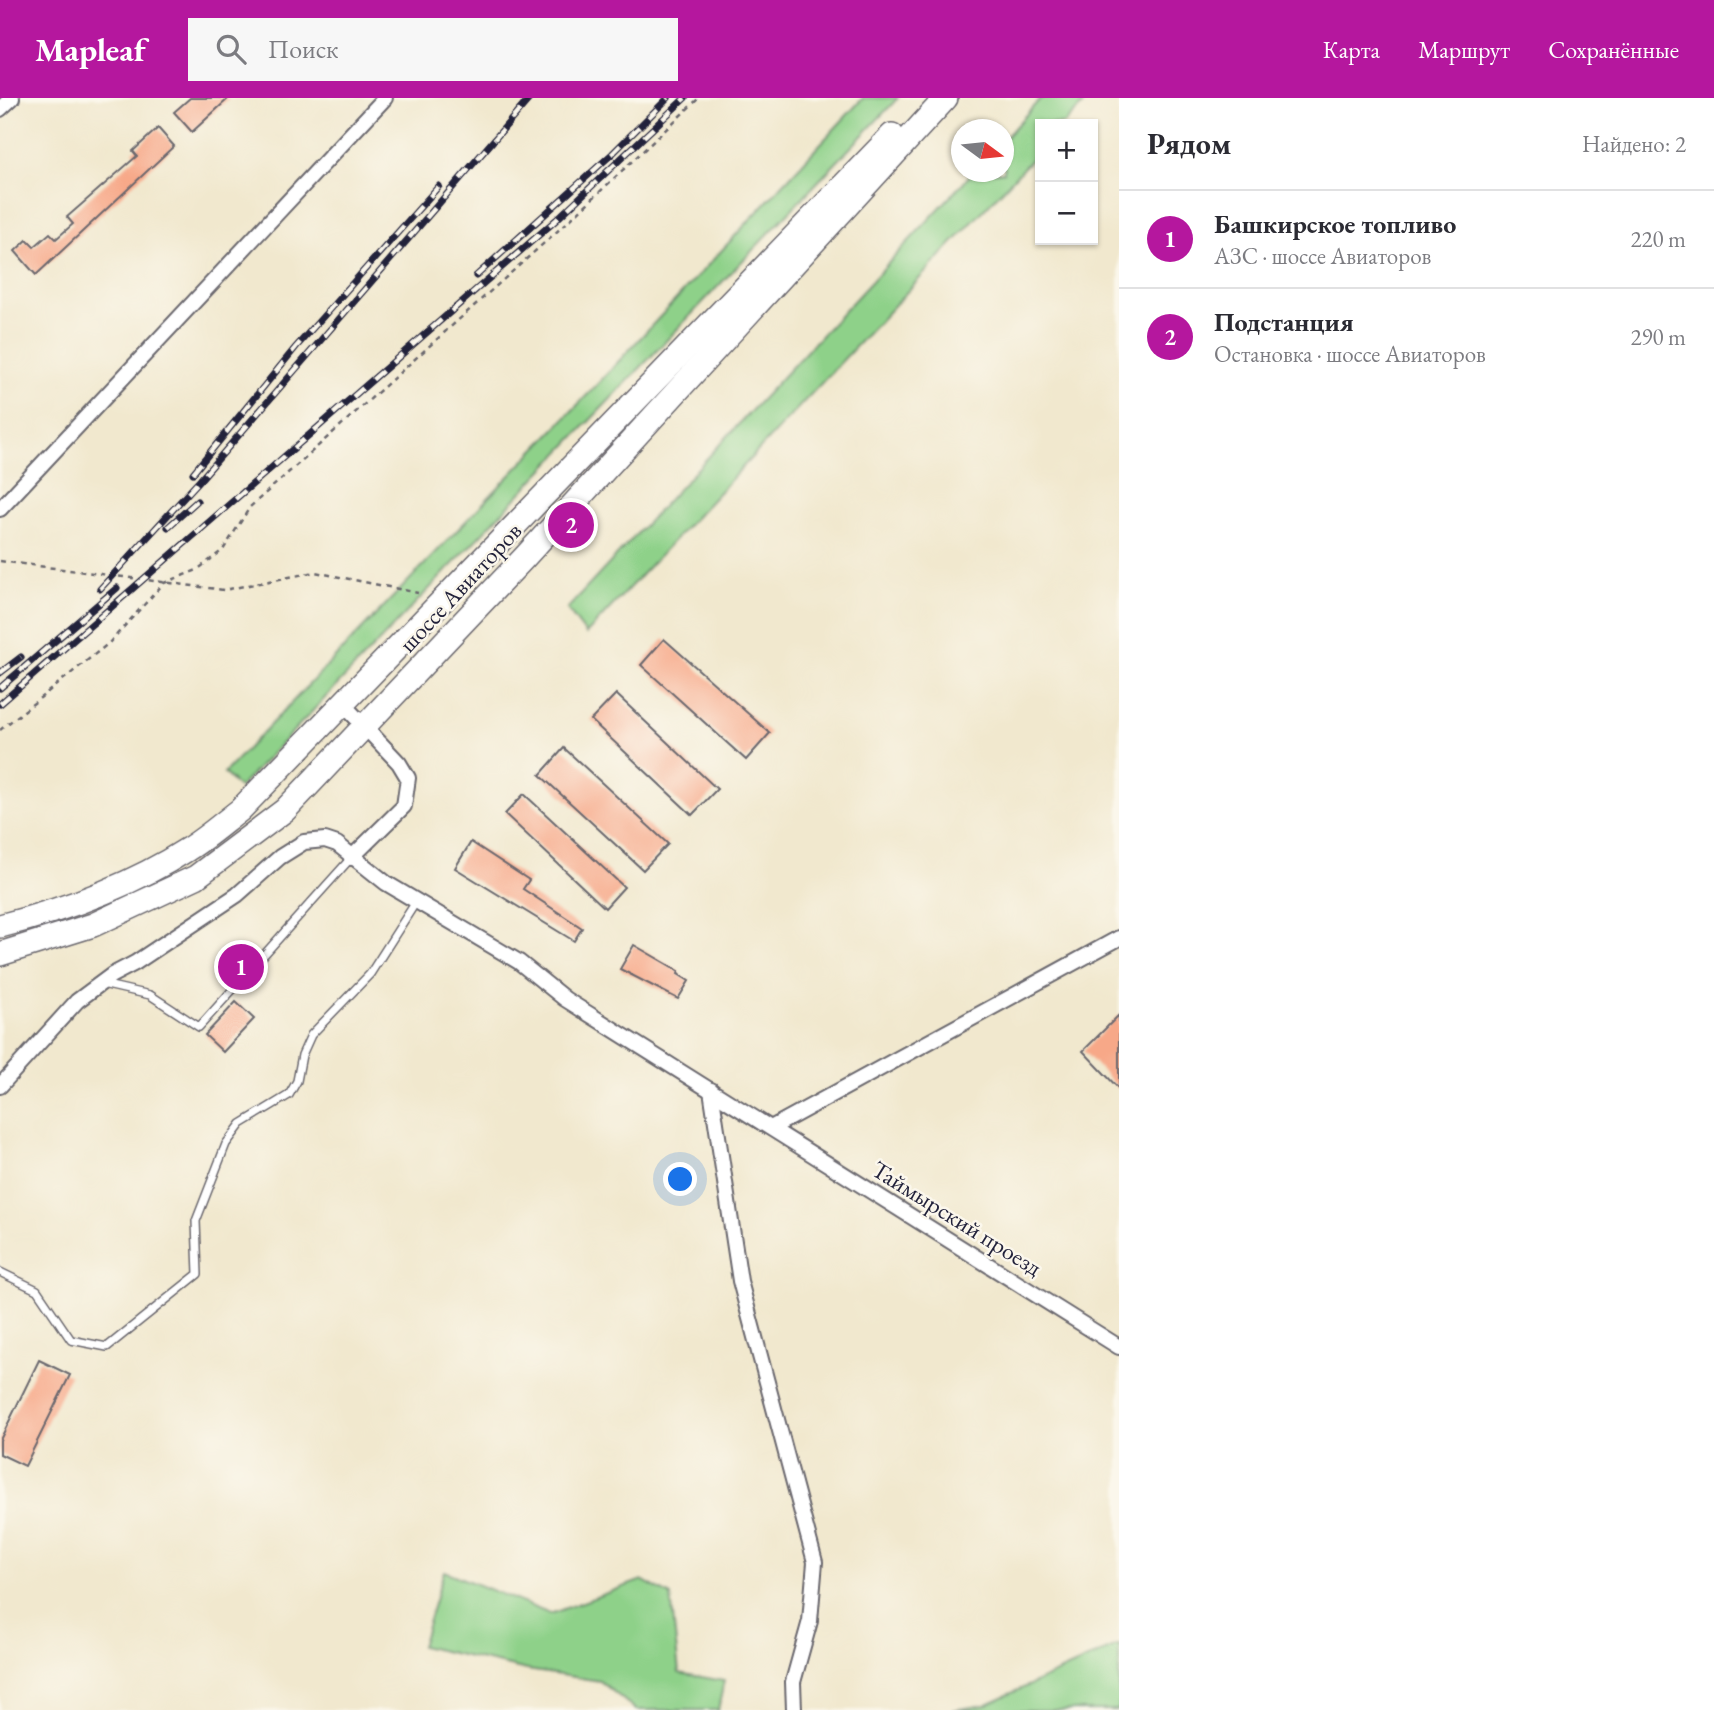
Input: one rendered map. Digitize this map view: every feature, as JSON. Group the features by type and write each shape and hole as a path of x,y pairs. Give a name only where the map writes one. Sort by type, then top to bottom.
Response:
{"main road":[{"name":"шоссе Авиаторов","path":"0,926 88,899 188,849 240,810 927,98"},
{"name":"шоссе Авиаторов","path":"0,954 93,925 196,877 285,810 542,539 946,98"}],"street":[{"path":"0,109 12,98"},
{"path":"0,509 385,98"},
{"path":"344,705 399,763 408,778 404,806 393,820 373,833 351,858"},
{"name":"Таймырский проезд","path":"0,1086 77,1001 237,895 280,857 304,842 325,840 337,844 351,858 386,883 519,962 565,999 1119,1347"},
{"path":"771,1128 1119,938"},
{"path":"710,1090 740,1281 815,1562 810,1621 793,1682 794,1710"}],"lane":[{"path":"100,984 150,995 199,1027 351,858"},
{"path":"0,1272 37,1290 71,1339 107,1347 174,1296 198,1274 196,1221 226,1143 241,1124 256,1112 289,1096 297,1081 302,1055 311,1035 370,974 414,905"}],"path":[{"path":"0,730 109,642 164,583 197,570 223,550 250,507 276,482 572,218 699,98"},
{"path":"0,561 224,590 315,572 418,593"}],"green space":[{"path":"863,98 898,98 239,788 224,773 592,390"},
{"path":"1041,98 1089,98 1069,119 1035,119 1035,155 1014,178 1014,128"},
{"path":"964,182 1010,182 586,634 567,609"},
{"path":"444,1571 550,1614 642,1580 671,1596 679,1673 724,1681 718,1710 636,1710 600,1681 527,1670 421,1646"},
{"path":"1119,1645 1119,1710 952,1710 985,1705"}],"building":[{"path":"190,98 229,98 192,132 174,112"},
{"path":"158,128 174,146 36,275 15,251 27,240 34,247 50,233 56,239 73,224 67,217 137,156 133,151"},
{"path":"664,639 770,733 746,760 641,665"},
{"path":"616,694 717,789 692,815 591,720"},
{"path":"564,748 668,844 643,870 540,775"},
{"path":"524,794 624,887 605,908 505,814"},
{"path":"471,842 529,880 523,889 582,928 574,941 455,868"},
{"path":"634,945 679,971 678,974 689,981 678,999 620,969"},
{"path":"247,946 256,955 232,981 222,971"},
{"path":"236,1002 254,1019 223,1052 205,1035"},
{"path":"1119,1015 1119,1089 1083,1051"},
{"path":"39,1360 70,1375 25,1466 0,1454 0,1440"}],"railway":[{"path":"100,589 200,480 530,98"},
{"path":"476,276 612,154 668,98"},
{"path":"0,704 556,220 685,98"},
{"path":"193,473 296,347 439,186"},
{"path":"168,527 197,501"},
{"path":"0,688 117,588"},
{"path":"0,673 21,657"}],"place":[{"name":"Подстанция","path":"571,525"},
{"name":"Башкирское топливо","path":"241,967"}]}
